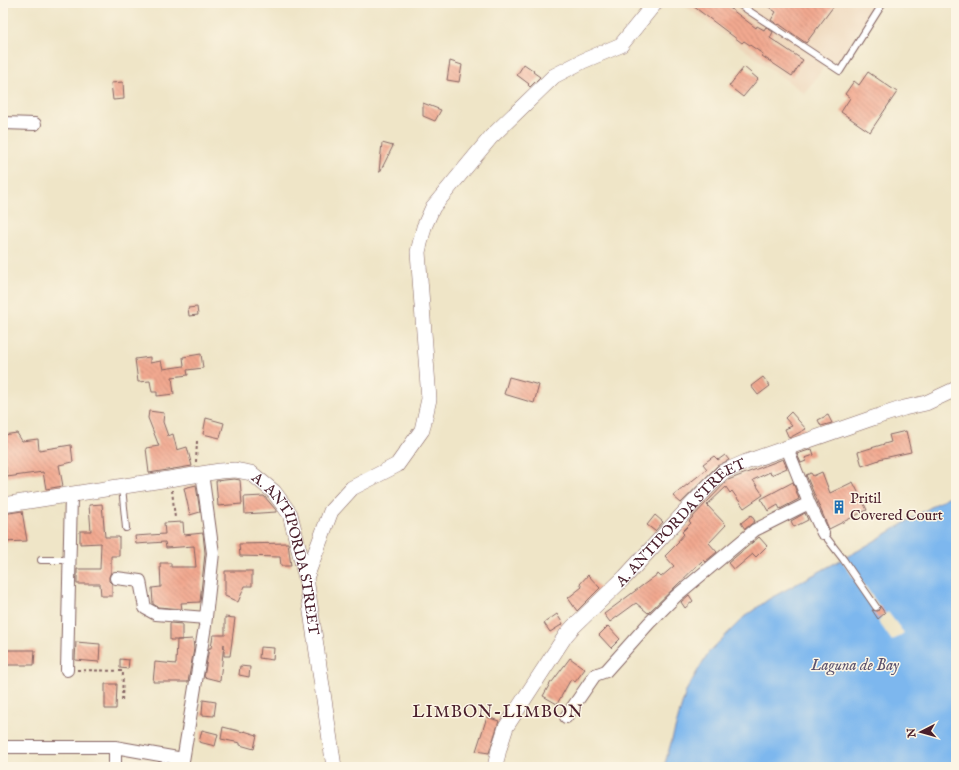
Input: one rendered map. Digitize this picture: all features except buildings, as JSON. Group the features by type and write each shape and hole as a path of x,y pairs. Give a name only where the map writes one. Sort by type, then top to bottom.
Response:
{"street":[{"path":"306,578 331,511 352,488 397,465 422,430 429,399 418,252 424,227 433,207 491,138 554,76 583,61 621,45 654,3"},
{"path":"3,123 35,124"},
{"name":"A. ANTIPORDA STREET","path":"495,767 506,727 566,635 625,577 723,472 738,464 883,415 926,403 956,389"},
{"path":"787,448 823,533"},
{"name":"A. ANTIPORDA STREET","path":"3,505 199,474 235,470 251,474 265,483 278,497 290,514 306,578 334,767"},
{"path":"3,747 115,747 183,763 206,618 214,553 199,474"},
{"path":"67,670 71,495"},
{"path":"566,718 595,675 606,671 649,623 680,592 756,530 809,503"},
{"path":"116,578 140,581 144,608 156,614 206,618"},
{"path":"115,747 115,767"}],"lane":[{"path":"737,3 840,71 883,3"},
{"path":"122,487 126,528"},
{"path":"823,533 843,558 876,606"},
{"path":"41,560 69,560"}],"path":[{"path":"197,441 199,474"},
{"path":"171,479 175,518"},
{"path":"67,670 123,672 122,702"}],"shaded area":[{"path":"681,3 876,3 837,64 828,61 805,94"}],"water":[{"name":"Laguna de Bay","path":"956,492 956,767 664,767 686,691 708,653 744,617 769,599 861,549"}],"pier":[{"path":"844,556 885,614 888,612 904,633 892,641 878,621 881,618 840,558"}],"place":[{"name":"Pritil Covered Court","path":"839,507"}],"district":[{"name":"LIMBON-LIMBON","path":"498,712"}]}
